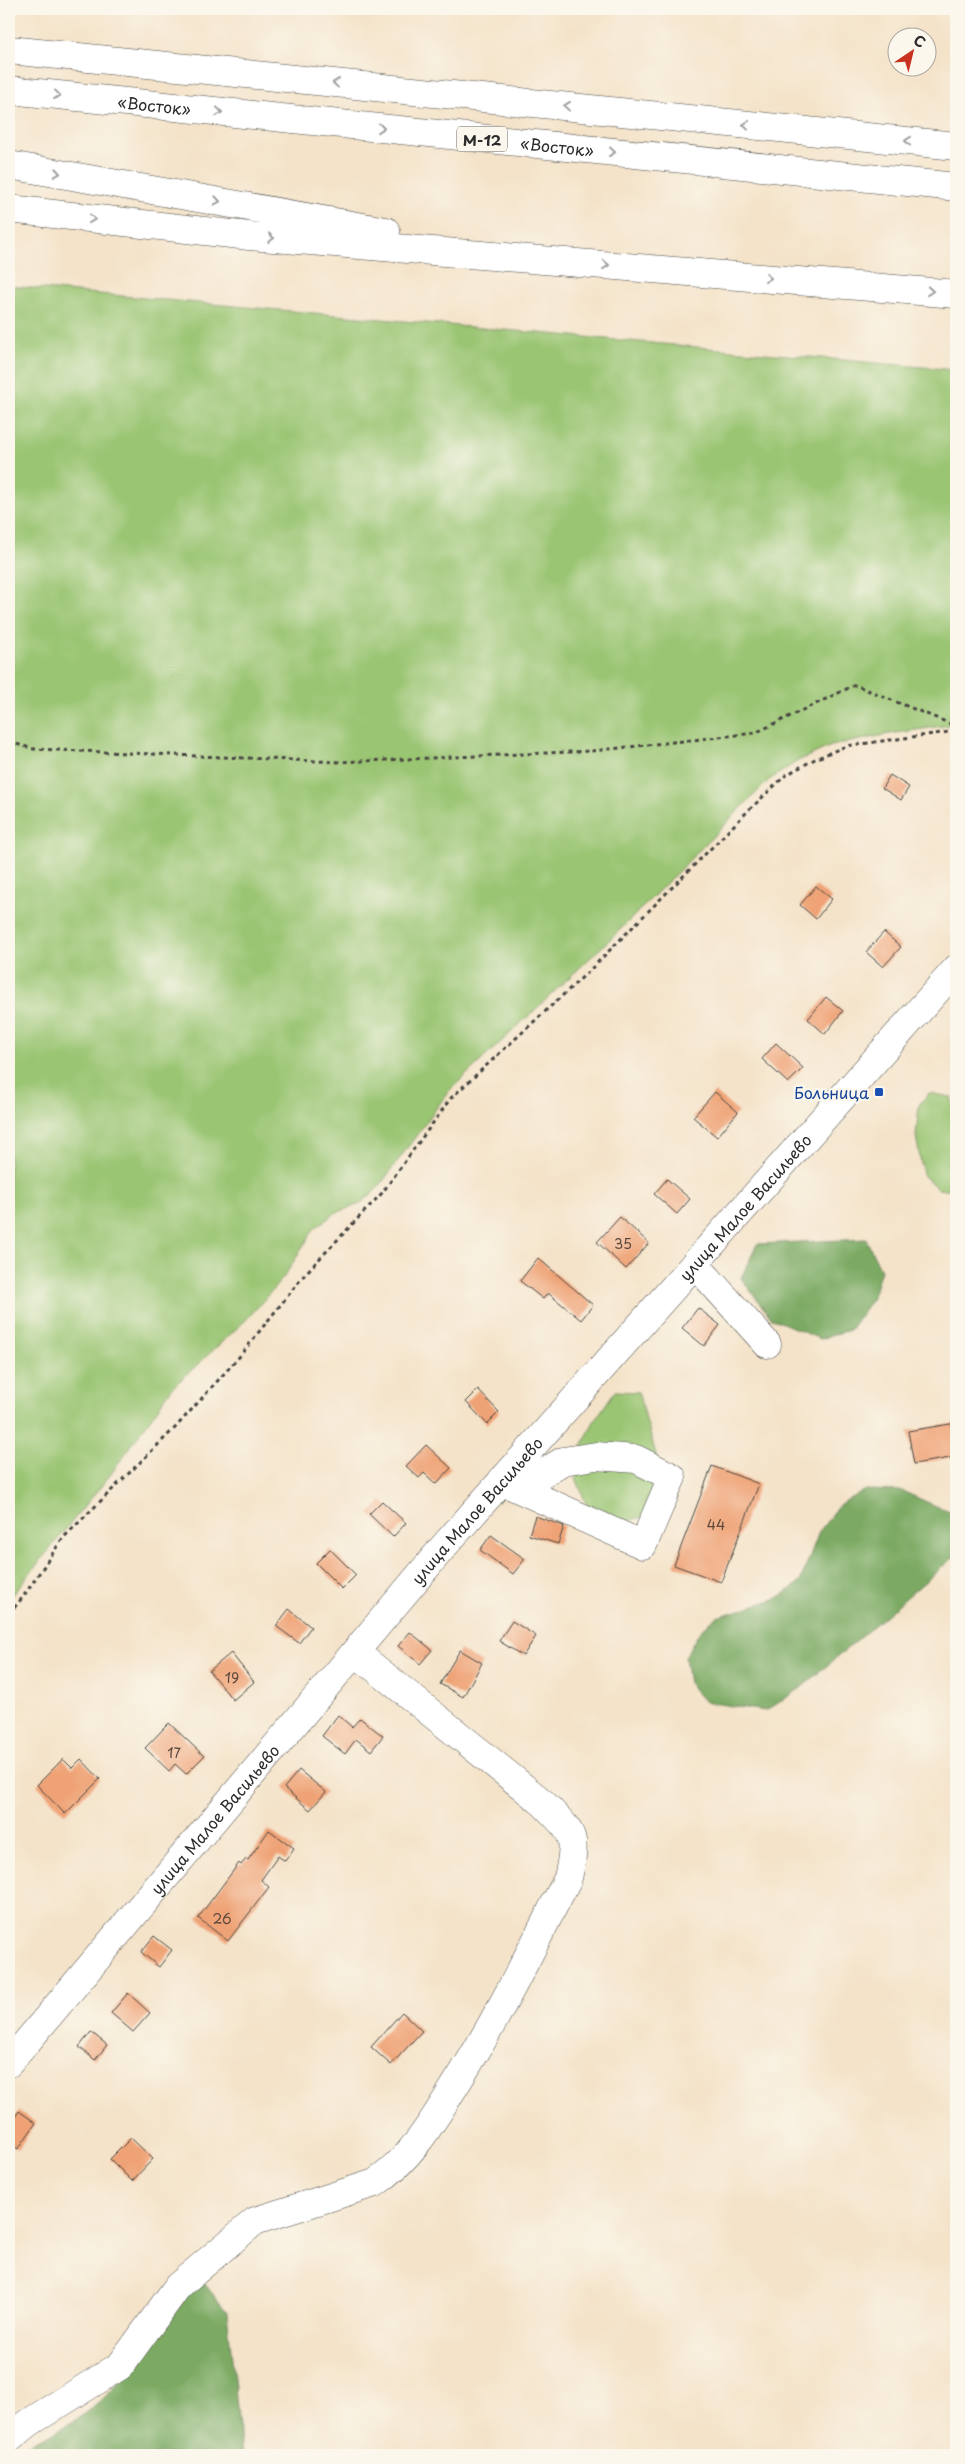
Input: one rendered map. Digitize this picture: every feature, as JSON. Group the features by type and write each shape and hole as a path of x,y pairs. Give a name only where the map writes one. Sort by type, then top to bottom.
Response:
{"main road":[{"path":"9,50 956,146"},
{"name":"«Восток»","path":"9,90 956,187"},
{"path":"9,165 557,261"},
{"path":"9,209 249,236 956,294"},
{"name":"улица Малое Васильево","path":"9,2063 355,1652 510,1484 695,1264 956,969"},
{"path":"695,1264 767,1344"},
{"path":"596,1456 636,1459 672,1477 643,1545 510,1484 563,1461 596,1456"},
{"path":"9,2439 30,2422 120,2366 178,2286 254,2221 375,2183 392,2172 425,2133 491,2028 568,1878 574,1852 570,1830 542,1803 355,1652"}],"path":[{"path":"9,742 34,749 339,762 592,751 755,733 855,685 956,726"},
{"path":"9,1614 23,1597 63,1538 175,1428 239,1357 305,1274 382,1193 451,1098 588,972 754,805 786,776 815,759 846,746 956,731"}],"green space":[{"path":"9,286 956,370 956,724 889,734 831,746 798,761 769,780 624,926 449,1091 378,1188 360,1204 335,1213 314,1229 284,1277 246,1320 172,1388 111,1474 9,1599"},
{"path":"929,1093 951,1097 954,1109 957,1132 956,1144 954,1166 947,1190 938,1189 923,1175 916,1136 919,1105"},
{"path":"866,1239 881,1270 872,1299 850,1330 820,1339 771,1318 741,1278 757,1244"},
{"path":"615,1391 638,1392 663,1478 651,1514 622,1523 586,1504 572,1467 593,1423"},
{"path":"865,1490 902,1491 952,1513 956,1518 956,1555 801,1688 766,1711 705,1702 689,1684 685,1657 700,1631 717,1617 778,1598 800,1582 819,1532 840,1504"},
{"path":"200,2278 227,2312 242,2455 9,2455 13,2451 77,2419 96,2405 138,2361"}],"building":[{"path":"890,775 909,787 901,800 882,788"},
{"path":"816,886 832,899 816,919 800,905"},
{"path":"884,932 901,947 883,967 866,952"},
{"path":"826,997 843,1011 825,1034 808,1019"},
{"path":"776,1043 803,1068 788,1083 762,1059"},
{"path":"715,1092 738,1112 717,1137 693,1117"},
{"path":"667,1179 690,1199 677,1214 654,1194"},
{"path":"620,1217 649,1243 626,1269 597,1242"},
{"path":"538,1258 593,1305 581,1320 548,1293 543,1299 520,1281"},
{"path":"698,1308 720,1325 704,1346 682,1328"},
{"path":"478,1390 499,1412 487,1424 466,1402"},
{"path":"956,1423 956,1457 914,1464 908,1431"},
{"path":"426,1445 451,1468 436,1484 424,1473 419,1478 406,1466"},
{"path":"712,1466 759,1484 721,1582 674,1565"},
{"path":"382,1501 406,1523 393,1537 369,1514"},
{"path":"535,1516 564,1526 558,1544 529,1535"},
{"path":"491,1535 525,1559 513,1574 480,1550"},
{"path":"330,1549 356,1575 342,1589 316,1563"},
{"path":"289,1609 311,1627 299,1643 276,1626"},
{"path":"512,1621 536,1636 523,1656 499,1641"},
{"path":"410,1632 432,1650 420,1664 398,1646"},
{"path":"460,1650 482,1663 463,1697 440,1684"},
{"path":"231,1653 254,1682 233,1700 209,1671"},
{"path":"338,1715 352,1727 360,1718 383,1736 371,1751 356,1739 345,1754 322,1736"},
{"path":"169,1723 204,1756 186,1774 175,1764 169,1771 145,1748"},
{"path":"63,1759 72,1768 81,1759 100,1779 65,1814 37,1785"},
{"path":"299,1770 326,1792 310,1810 284,1788"},
{"path":"269,1830 294,1848 285,1861 278,1856 261,1880 269,1887 228,1941 198,1918 239,1863 241,1865 246,1859 248,1860"},
{"path":"154,1936 172,1950 159,1967 141,1952"},
{"path":"128,1993 150,2013 133,2032 111,2013"},
{"path":"402,2012 422,2031 391,2065 371,2047"},
{"path":"91,2032 107,2045 95,2060 79,2047"},
{"path":"19,2111 36,2123 18,2149 9,2143 9,2126"},
{"path":"131,2138 153,2159 132,2181 110,2159"}],"place":[{"name":"Больница","path":"879,1092"}]}
